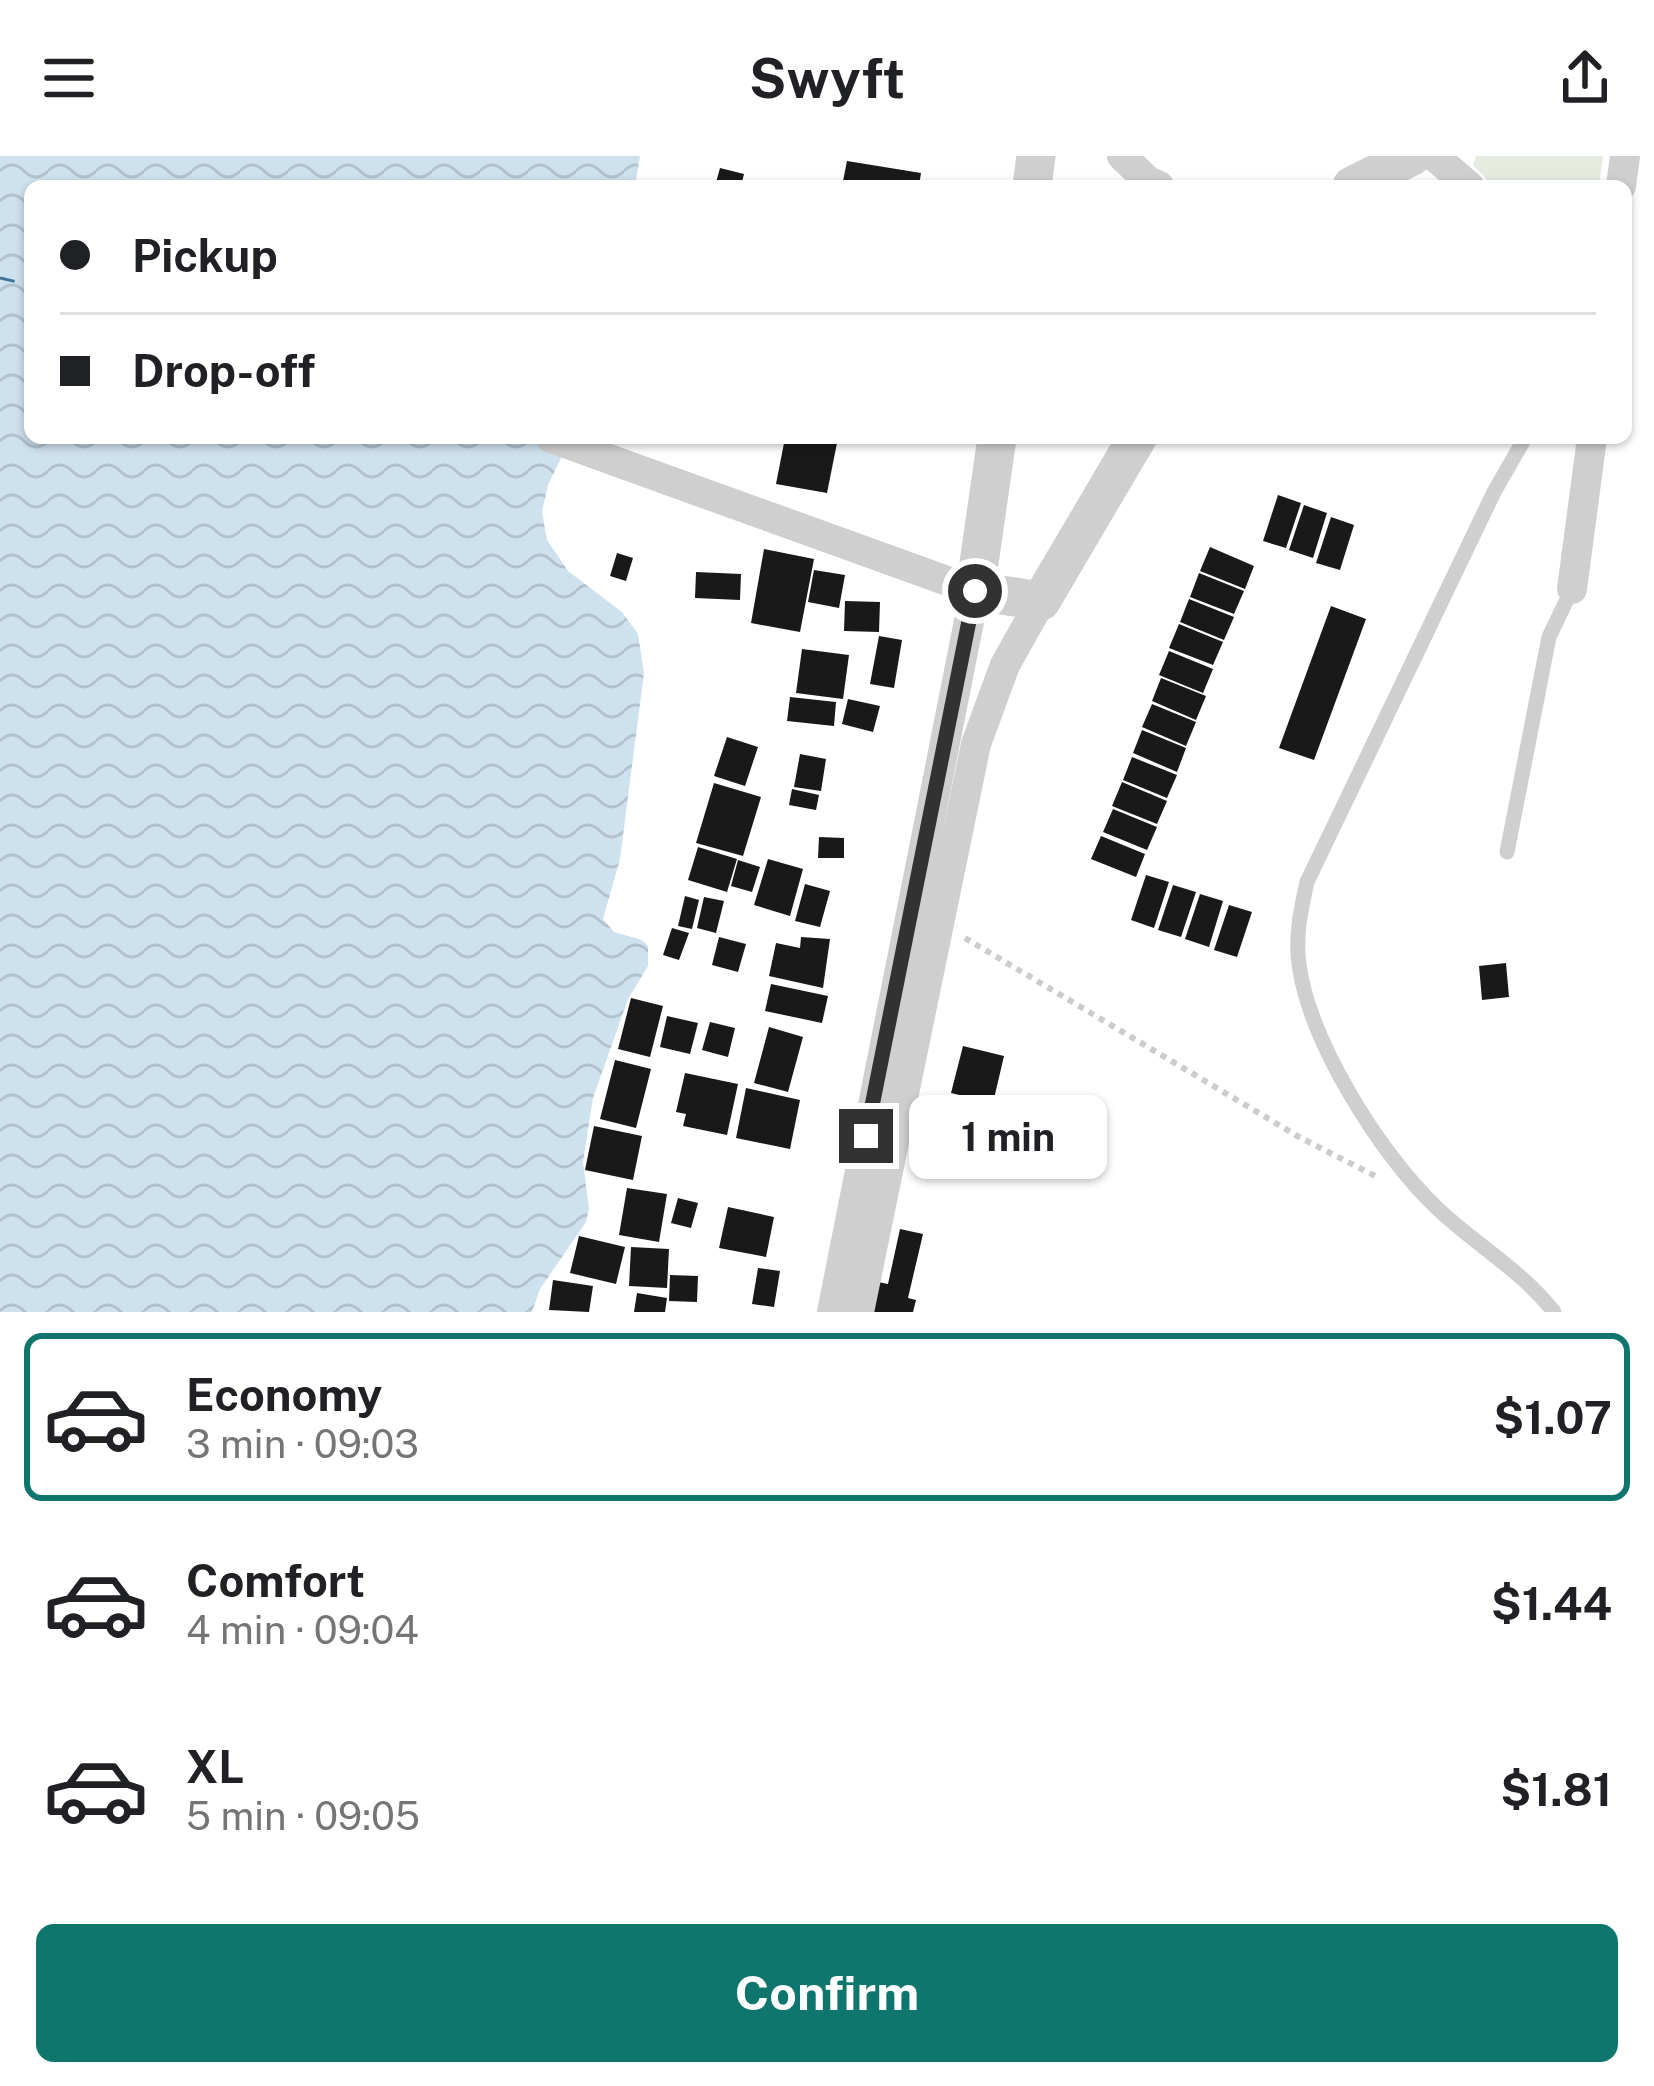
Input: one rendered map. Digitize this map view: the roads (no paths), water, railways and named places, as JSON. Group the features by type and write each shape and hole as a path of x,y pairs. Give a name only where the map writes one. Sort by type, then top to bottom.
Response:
{"street":[{"path":"1122,156 1147,180"},
{"path":"1363,180 1412,156"},
{"path":"1434,156 1461,180"},
{"path":"567,444 975,591 1041,601"},
{"path":"859,1312 940,922 975,591 996,444"},
{"path":"832,1312 962,740 1133,444"},
{"path":"1572,589 1591,444"}],"lane":[{"path":"1522,444 1306,882 1298,925 1299,962 1327,1055 1370,1126 1436,1207 1516,1271 1554,1312"},
{"path":"1507,852 1549,638 1572,589"}],"water":[{"path":"0,156 640,156 636,180 24,180 24,444 568,444 548,485 542,512 547,540 568,571 622,612 638,634 644,673 620,859 603,919 614,932 648,946 648,966 628,999 593,1098 583,1162 589,1209 586,1222 540,1289 532,1312 0,1312"}]}
